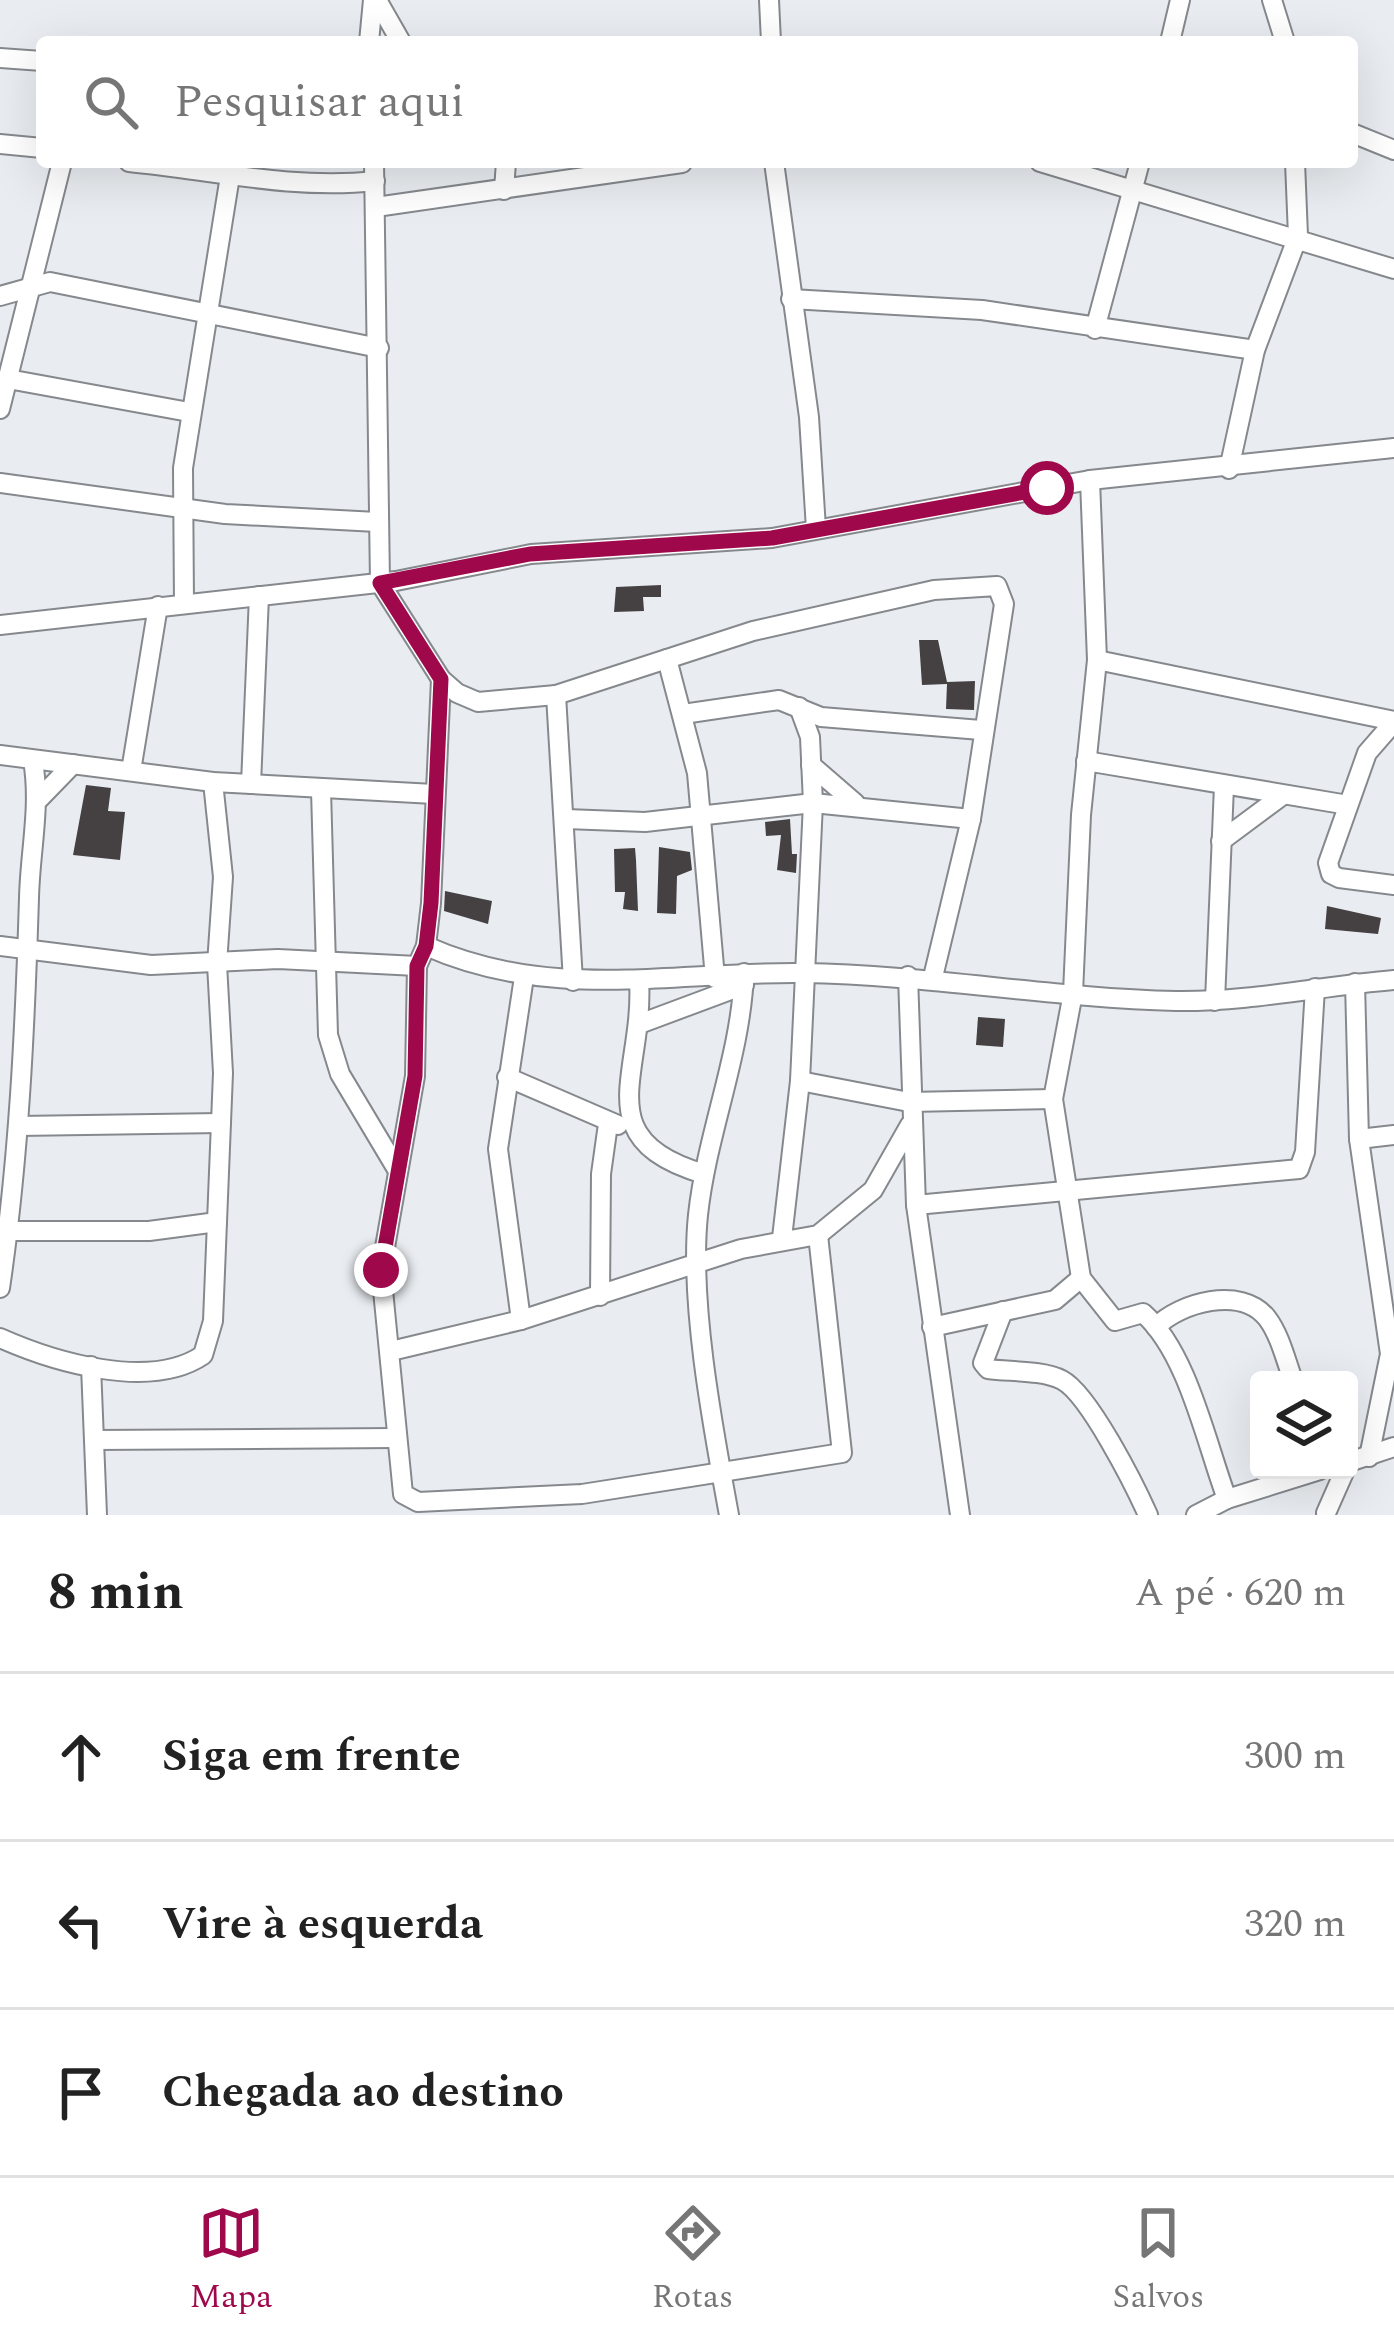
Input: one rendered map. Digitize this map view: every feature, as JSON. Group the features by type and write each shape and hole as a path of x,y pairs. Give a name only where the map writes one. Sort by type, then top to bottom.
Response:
{"street":[{"path":"370,36 375,0"},
{"path":"375,0 397,36"},
{"path":"769,0 771,36"},
{"path":"1171,36 1180,0"},
{"path":"1272,0 1283,36"},
{"path":"0,58 36,61"},
{"path":"1358,135 1394,150"},
{"path":"0,144 36,147"},
{"path":"0,409 35,286 61,168"},
{"path":"172,168 345,184 374,171 380,583 441,679 478,702 556,695 753,631 987,583 998,586 1004,604 971,818 932,977"},
{"path":"504,190 506,168"},
{"path":"376,207 649,168"},
{"path":"775,168 809,417 816,529"},
{"path":"1061,168 1234,224 1298,236 1394,269"},
{"path":"1095,329 1138,168"},
{"path":"1229,469 1255,350 1298,236 1295,168"},
{"path":"184,604 180,505 204,315 230,176"},
{"path":"0,296 50,281 379,348"},
{"path":"791,299 982,310 1255,350"},
{"path":"8,379 190,412"},
{"path":"0,625 380,583 530,554 772,538 1090,480 1229,469 1394,448"},
{"path":"1090,480 1097,660 1086,761 1073,992 1053,1099 1064,1194 1082,1278 1115,1321 1143,1313 1156,1327 1199,1412 1227,1499"},
{"path":"0,483 225,514 377,522"},
{"path":"250,784 259,596"},
{"path":"131,771 158,606"},
{"path":"667,659 683,714 701,817 715,978"},
{"path":"1097,660 1394,722"},
{"path":"441,679 426,946 417,966 415,1076 381,1270 403,1494 418,1502 561,1496 722,1476 842,1453 818,1235"},
{"path":"556,695 573,981"},
{"path":"683,714 753,700 800,707 821,717 981,730"},
{"path":"782,1238 800,1081 813,802 810,736 800,707"},
{"path":"810,736 821,717"},
{"path":"1394,722 1367,752 1328,863 1331,874 1394,885"},
{"path":"0,755 213,782 434,794"},
{"path":"0,1288 8,1232 8,1150 18,1126 39,799 33,760"},
{"path":"1086,761 1348,805"},
{"path":"39,799 73,764"},
{"path":"811,765 855,803"},
{"path":"0,1338 91,1366 148,1370 188,1366 203,1355 213,1322 221,1123 217,964 223,877 213,782"},
{"path":"1215,1001 1224,786"},
{"path":"321,790 328,1035 340,1073 398,1171"},
{"path":"1222,815 1248,790"},
{"path":"1221,841 1282,795"},
{"path":"566,820 701,817 813,802 971,818"},
{"path":"0,946 118,963 326,961 417,966"},
{"path":"426,946 496,973 573,981 908,976 1215,1001 1394,980"},
{"path":"908,976 916,1205 960,1515"},
{"path":"521,1320 497,1149 524,977"},
{"path":"642,1023 744,979"},
{"path":"729,1515 696,1264 704,1174 734,1059 744,979"},
{"path":"639,980 642,1023 628,1098 630,1127 644,1147 671,1164 704,1174"},
{"path":"1355,983 1359,1139 1390,1354 1358,1451"},
{"path":"916,1205 1299,1168 1305,1152 1315,988"},
{"path":"507,1077 608,1124 630,1127"},
{"path":"800,1081 909,1102 1053,1099"},
{"path":"18,1126 221,1123"},
{"path":"600,1296 601,1174 608,1124"},
{"path":"391,1351 521,1320 782,1238 818,1235 873,1190 910,1125"},
{"path":"1359,1139 1394,1136"},
{"path":"873,1190 914,1184"},
{"path":"8,1232 149,1231 217,1222"},
{"path":"932,1327 1055,1300 1082,1278"},
{"path":"1156,1327 1181,1305 1234,1304 1257,1310 1270,1324 1289,1371"},
{"path":"1003,1311 983,1364 988,1369 1061,1379 1071,1387 1107,1436 1148,1515"},
{"path":"91,1366 97,1515"},
{"path":"94,1440 395,1438"},
{"path":"1358,1461 1394,1447"},
{"path":"1196,1515 1227,1499 1291,1479"},
{"path":"1315,1479 1326,1514"},
{"path":"1326,1514 1345,1479"}],"building":[{"path":"661,585 661,597 643,597 644,611 614,612 616,587"},
{"path":"919,640 938,640 947,682 975,681 974,710 946,709 947,684 922,685"},
{"path":"86,785 111,788 108,811 125,812 120,860 73,855"},
{"path":"790,819 796,873 777,870 781,835 766,836 765,822"},
{"path":"659,847 690,852 692,870 677,876 676,914 657,913"},
{"path":"635,848 638,911 623,909 625,892 615,892 614,849"},
{"path":"445,891 492,901 488,924 444,911"},
{"path":"1327,906 1381,918 1378,934 1325,929"},
{"path":"978,1017 1005,1019 1003,1047 976,1045"}],"route":[{"path":"381,1270 385,1225 410,1120 415,1076 417,966 426,946 431,903 441,679 380,583 530,554 772,538 1047,488"}]}
